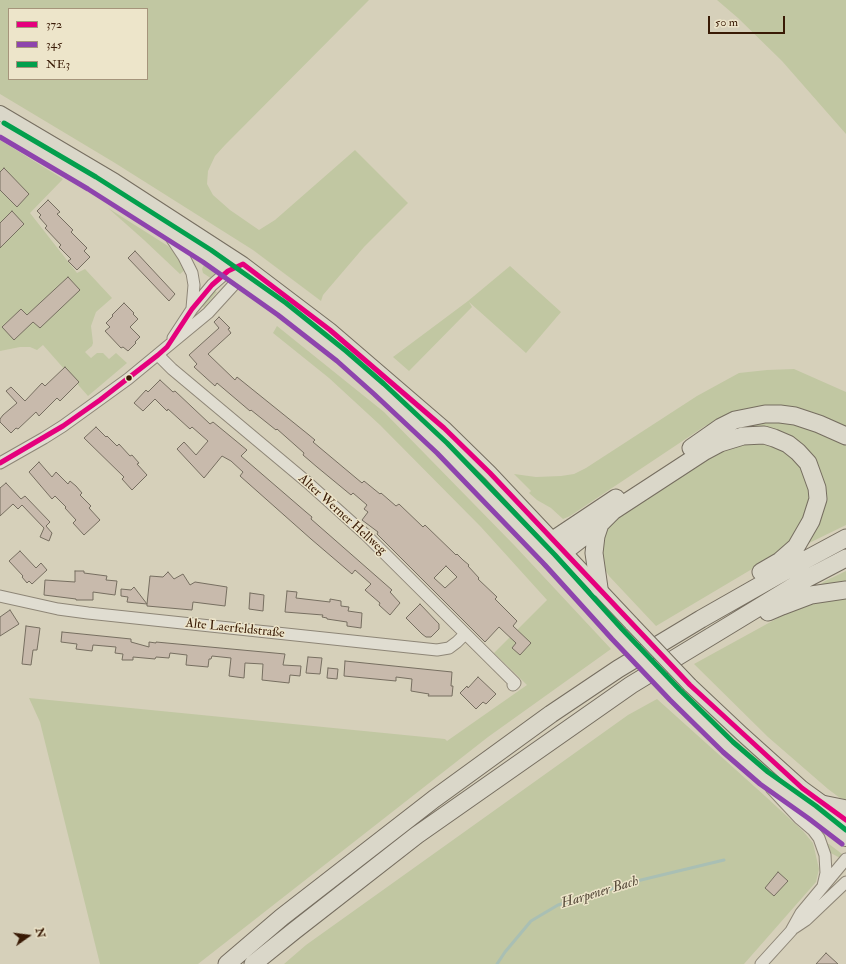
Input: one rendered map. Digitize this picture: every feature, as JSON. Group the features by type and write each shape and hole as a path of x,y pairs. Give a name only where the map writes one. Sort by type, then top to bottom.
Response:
{"highway":[{"path":"556,551 721,427 735,420 765,414 795,416 819,424 846,436"},
{"path":"556,551 600,524 613,511 705,451 720,443 743,436 764,435 788,444 808,463 817,488 818,499 815,511 806,532 796,547 780,561 726,593 701,620"},
{"path":"599,588 594,553 596,536 600,524"},
{"path":"227,964 282,917 434,800 524,734 618,669 796,565 846,538"},
{"path":"253,964 417,835 631,685 802,581 846,558"},
{"path":"631,685 660,678 754,620 782,606 811,595 846,590"},
{"path":"822,804 846,809"}],"main road":[{"path":"0,113 115,181 243,264 330,330 444,428 494,478 556,551 616,634 675,695 728,747 764,778 812,812 846,839"},
{"path":"0,129 166,229 282,309 341,356 556,551 599,588 690,685 741,733 822,804 846,820"}],"street":[{"path":"166,229 184,257 192,273 194,285 192,309"},
{"path":"0,462 63,426 100,400 158,355 208,313 233,275 243,264"},
{"path":"167,346 192,309 212,285 233,275"},
{"name":"Alter Werner Hellweg","path":"158,355 172,369 339,510 366,535 515,683 513,685"},
{"name":"Alte Laerfeldstraße","path":"0,596 88,614 437,650 449,648 465,634"},
{"path":"764,778 774,791 819,838 824,855 826,873 823,886"},
{"path":"791,931 801,913 846,859"},
{"path":"761,964 791,931 806,920 846,882"}],"green space":[{"path":"0,0 369,0 225,145 215,156 208,171 207,184 213,195 230,210 259,230 275,220 355,150 408,203 364,247 323,295 321,301 253,250 115,163 0,94"},
{"path":"717,0 846,0 846,134 782,61 738,18"},
{"path":"0,140 63,179 30,213 77,273 85,269 112,298 96,312 91,326 93,343 92,346 85,352 91,358 97,353 103,353 109,359 116,353 127,363 88,396 43,345 37,350 30,347 20,347 0,351"},
{"path":"108,208 168,246 176,254 186,269 180,274"},
{"path":"204,265 216,273 212,279 203,273 202,269"},
{"path":"510,266 561,312 526,353 469,302 472,307 409,371 393,357 468,301"},
{"path":"214,291 217,292 203,307 202,304"},
{"path":"277,326 384,412 515,546 611,649 488,737 198,964 100,964 40,722 29,698 445,739 447,741 527,685 494,653 547,600 481,527 380,425 329,378 273,333"},
{"path":"358,357 475,466 542,537 541,539 473,467 435,436"},
{"path":"794,369 846,392 846,431 820,418 712,424 705,426 570,516 563,519 551,508 537,500 529,493 531,491 514,474 536,477 574,474 586,468 697,396 739,373"},
{"path":"792,421 846,443 846,525 807,544 817,527 823,504 800,444 726,434 749,422"},
{"path":"754,439 785,447 809,476 811,510 790,543 774,556 656,626 606,571 603,565 600,543 603,536 617,519 708,457 721,449"},
{"path":"570,567 628,627 621,631 567,569"},
{"path":"846,571 846,587 812,590 825,581"},
{"path":"846,597 846,800 840,798 828,789 768,737 694,664 796,608 814,602"},
{"path":"686,688 805,797 846,829 846,832 762,764 702,708 680,691"},
{"path":"657,699 803,831 813,843 819,869 816,882 744,964 284,964 306,945 628,715"},
{"path":"828,844 842,854 840,858 829,852"}],"building":[{"path":"4,168 29,194 17,207 0,190 0,172"},
{"path":"48,200 60,212 57,214 73,230 71,232 87,248 84,251 90,257 77,270 68,261 71,259 59,247 61,245 45,228 47,226 39,217 41,215 37,211"},
{"path":"12,211 24,224 0,248 0,223"},
{"path":"135,251 175,294 169,301 128,258"},
{"path":"68,277 80,290 40,328 33,322 14,340 2,327 21,309 27,315"},
{"path":"124,303 138,319 130,327 140,337 128,351 123,347 121,348 105,331 110,327 106,323"},
{"path":"219,317 230,328 228,329 231,333 208,354 235,380 237,377 315,440 313,442 362,483 364,481 396,506 399,504 423,527 425,525 456,555 457,554 469,565 468,566 479,578 478,579 497,597 495,599 517,621 513,626 531,643 520,655 512,648 516,643 499,627 485,642 377,534 378,532 362,520 368,512 364,509 367,505 353,493 351,495 317,467 277,429 276,430 251,410 250,411 217,383 215,386 194,367 197,364 189,355 219,328 214,322","holes":["446,566 457,577 445,588 434,578"]},
{"path":"65,367 79,382 60,401 57,398 39,416 36,412 18,429 16,428 11,433 0,422 3,415 17,403 6,391 11,387 25,401 42,383 45,386"},
{"path":"160,380 173,392 175,391 210,424 213,422 247,450 241,456 312,517 311,519 392,590 390,592 400,603 390,615 379,605 380,603 365,590 371,584 355,570 352,574 311,539 240,476 243,472 231,461 222,456 204,478 177,449 184,442 196,455 208,441 192,427 190,429 168,409 167,411 155,399 143,411 134,403 146,390 148,392"},
{"path":"96,427 117,446 119,444 130,456 132,455 139,463 137,464 147,475 132,490 122,479 124,477 84,438"},
{"path":"39,462 52,477 56,472 68,484 70,481 76,486 82,493 80,495 91,506 89,508 100,520 84,535 73,523 76,520 65,508 66,507 55,496 52,499 29,472"},
{"path":"6,483 21,499 25,496 50,522 46,526 52,533 49,541 40,537 44,528 22,505 18,509 13,504 0,516 0,488"},
{"path":"20,551 36,568 41,563 47,570 32,584 29,581 27,583 22,577 23,576 9,561"},
{"path":"75,571 84,571 84,573 107,576 106,580 117,581 115,595 93,592 93,600 76,600 44,595 45,580 75,582"},
{"path":"168,572 174,579 183,574 190,585 195,582 227,587 225,606 193,602 192,610 147,606 150,576 163,577"},
{"path":"134,587 147,604 127,602 128,597 121,596 121,589 131,590"},
{"path":"287,591 297,592 296,598 330,602 330,599 341,601 341,606 349,607 348,611 362,613 361,628 347,626 347,622 327,619 322,617 323,615 285,612"},
{"path":"250,593 264,595 263,611 249,609"},
{"path":"420,604 439,624 439,629 431,637 426,637 422,634 406,618"},
{"path":"10,610 19,624 0,636 0,617"},
{"path":"26,626 40,628 37,650 33,650 31,665 22,664"},
{"path":"62,632 131,639 131,642 149,647 149,642 156,642 285,654 283,665 301,666 300,676 290,675 289,683 262,680 263,664 245,663 244,678 229,676 231,658 212,656 211,659 209,659 208,667 186,665 187,655 170,653 169,658 156,657 155,659 133,657 133,660 122,660 123,654 115,653 116,647 93,645 92,651 76,649 77,644 61,642"},
{"path":"308,657 322,658 320,674 306,673"},
{"path":"345,661 452,672 452,696 428,696 429,694 411,691 412,679 396,677 396,681 344,676"},
{"path":"328,668 338,669 337,679 327,678"},
{"path":"478,677 496,694 486,704 483,702 476,709 460,693 467,686 468,688"},
{"path":"778,872 788,881 774,896 765,888"},
{"path":"826,953 838,964 816,964"}],"waterway":[{"name":"Harpener Bach","path":"497,964 531,921 558,905 641,880 724,860"}],"transit line":[{"name":"NE3","path":"4,123 96,177 211,250 286,303 346,351 447,443 555,555 680,690 733,742 768,772 816,806 846,830"},
{"name":"345","path":"0,137 88,189 203,262 278,315 337,361 437,453 545,565 670,700 723,752 760,784 842,844"},
{"name":"372","path":"0,463 63,426 100,400 158,355 167,347 192,309 212,285 228,271 243,264 330,330 444,428 490,473 690,685 802,788 846,820"}]}
